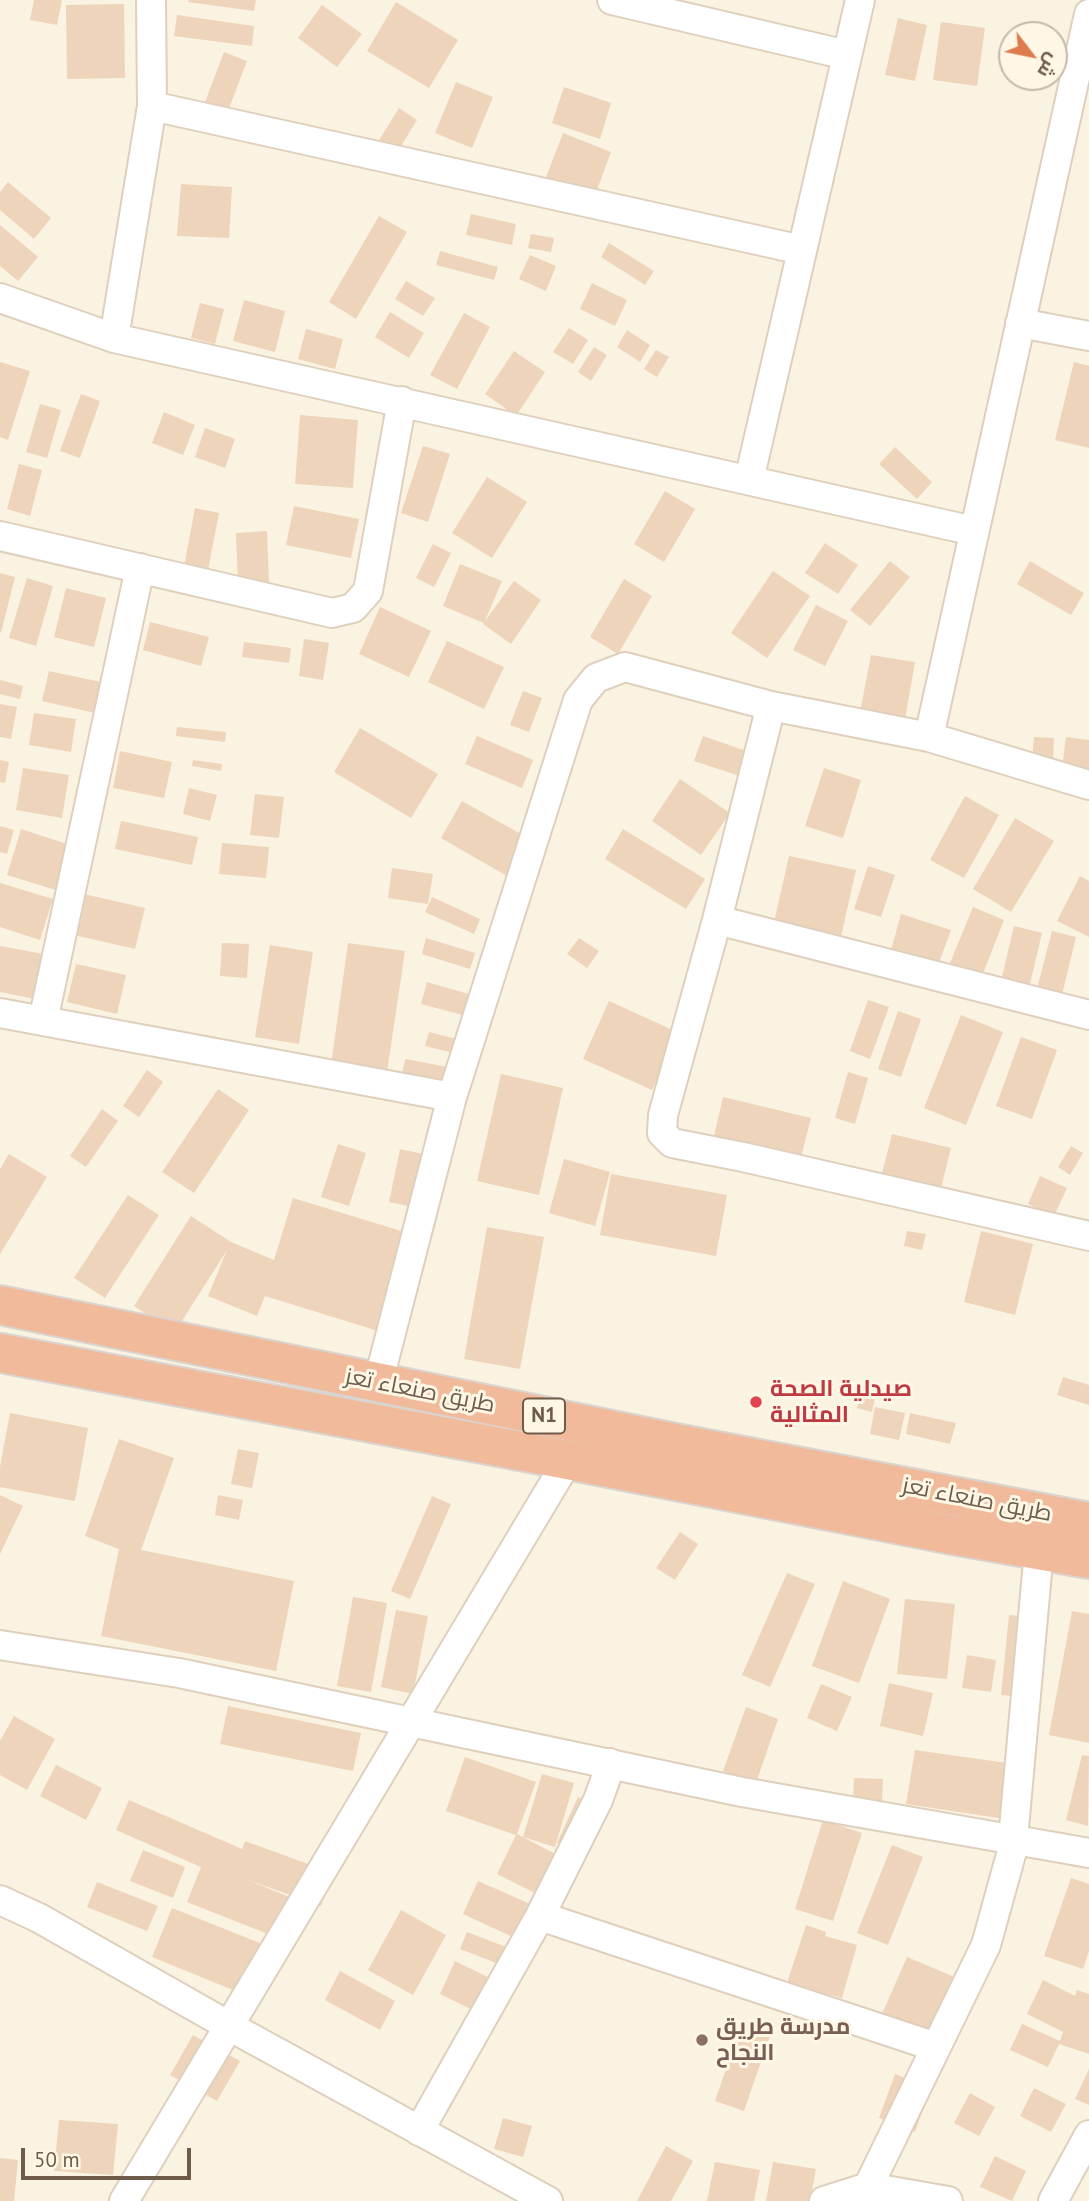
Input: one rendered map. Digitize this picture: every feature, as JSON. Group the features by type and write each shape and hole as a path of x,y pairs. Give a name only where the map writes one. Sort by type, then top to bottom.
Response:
{"highway":[{"name":"طريق صنعاء تعز","path":"0,1305 676,1443 1089,1522"},
{"name":"طريق صنعاء تعز","path":"0,1353 1089,1559"},
{"path":"952,1535 962,1497"}],"street":[{"path":"114,338 152,106 151,0"},
{"path":"612,0 847,55"},
{"path":"749,480 860,0"},
{"path":"929,737 1089,14"},
{"path":"152,106 802,250"},
{"path":"0,298 114,338 974,531"},
{"path":"1020,323 1089,336"},
{"path":"0,536 332,613 353,608 368,591 401,401"},
{"path":"43,1021 140,568"},
{"path":"378,1382 452,1097 578,700 596,678 625,667 771,706 929,737 1089,785"},
{"path":"771,706 717,920 663,1115 662,1133 672,1143 1089,1236"},
{"path":"717,920 1089,1015"},
{"path":"0,1013 452,1097"},
{"path":"124,2201 568,1460"},
{"path":"868,2188 986,1945 1015,1840 1039,1550"},
{"path":"0,1645 179,1673 742,1792 1089,1853"},
{"path":"419,2131 540,1916 598,1800 611,1764"},
{"path":"0,1900 39,1918 548,2201"},
{"path":"540,1916 936,2047"},
{"path":"1053,2201 1089,2135"},
{"path":"824,2201 868,2188 948,2201"}],"building":[{"path":"34,0 62,0 57,25 30,20"},
{"path":"256,0 254,11 188,2"},
{"path":"396,2 458,40 429,88 367,51"},
{"path":"124,4 125,78 67,79 66,5"},
{"path":"322,5 362,34 337,67 298,38"},
{"path":"177,15 254,26 252,46 174,36"},
{"path":"898,18 927,25 915,81 885,75"},
{"path":"941,22 985,28 977,86 933,80"},
{"path":"224,52 247,61 228,111 205,102"},
{"path":"456,82 493,97 472,148 435,133"},
{"path":"564,87 611,103 600,139 552,123"},
{"path":"399,108 417,120 396,154 378,142"},
{"path":"563,133 611,152 594,198 545,180"},
{"path":"8,182 51,218 34,239 0,210 0,192"},
{"path":"181,184 232,187 229,238 177,236"},
{"path":"471,214 516,224 512,245 466,235"},
{"path":"379,216 407,232 356,319 329,302"},
{"path":"0,225 38,257 18,281 0,266"},
{"path":"531,234 554,238 551,252 528,248"},
{"path":"609,243 654,271 645,285 601,257"},
{"path":"440,251 498,267 494,280 436,265"},
{"path":"530,255 556,266 546,291 519,279"},
{"path":"406,281 435,298 423,316 395,299"},
{"path":"592,283 627,300 615,326 580,309"},
{"path":"244,300 285,311 275,352 233,341"},
{"path":"200,303 224,309 215,344 191,338"},
{"path":"390,312 424,333 409,358 375,337"},
{"path":"464,313 490,327 457,389 430,375"},
{"path":"569,328 588,340 573,364 553,352"},
{"path":"306,329 343,339 335,369 298,359"},
{"path":"627,330 650,345 640,362 617,347"},
{"path":"594,347 607,355 591,381 578,372"},
{"path":"656,350 669,357 657,377 644,369"},
{"path":"514,351 545,372 516,416 485,394"},
{"path":"0,362 30,371 8,440 0,437"},
{"path":"1074,362 1089,366 1089,448 1055,440"},
{"path":"81,394 100,401 80,458 60,451"},
{"path":"40,404 61,410 47,458 26,452"},
{"path":"164,412 195,425 183,455 152,443"},
{"path":"300,415 358,420 353,488 295,484"},
{"path":"205,428 235,439 225,468 195,457"},
{"path":"423,446 450,454 428,522 401,513"},
{"path":"895,447 932,482 917,499 879,464"},
{"path":"19,464 42,470 30,516 7,509"},
{"path":"487,477 527,502 492,558 452,533"},
{"path":"665,491 695,509 664,562 634,544"},
{"path":"294,506 359,519 351,558 286,545"},
{"path":"195,508 219,513 208,570 184,566"},
{"path":"267,531 269,583 238,585 236,533"},
{"path":"825,543 858,565 838,594 805,573"},
{"path":"433,544 451,553 434,587 416,578"},
{"path":"890,561 910,577 870,626 850,610"},
{"path":"1030,561 1084,593 1071,615 1017,584"},
{"path":"460,564 502,581 484,623 443,606"},
{"path":"773,571 810,596 767,658 731,633"},
{"path":"0,573 15,577 1,633 0,632"},
{"path":"27,578 53,586 36,646 9,638"},
{"path":"624,579 652,596 618,654 590,637"},
{"path":"514,581 541,600 511,644 483,624"},
{"path":"66,588 106,598 94,647 54,637"},
{"path":"816,605 848,621 825,666 793,650"},
{"path":"380,607 431,631 409,677 359,654"},
{"path":"150,622 209,637 201,666 143,650"},
{"path":"304,639 329,643 323,680 299,676"},
{"path":"447,641 504,667 484,709 428,682"},
{"path":"244,642 291,648 289,663 242,657"},
{"path":"871,655 915,662 905,719 860,712"},
{"path":"49,671 101,682 95,713 42,701"},
{"path":"0,680 23,686 20,699 0,694"},
{"path":"523,691 542,698 529,732 510,725"},
{"path":"0,704 17,707 11,739 0,737"},
{"path":"34,713 76,719 71,752 29,745"},
{"path":"177,727 226,732 225,742 176,736"},
{"path":"360,728 438,774 411,818 334,772"},
{"path":"477,736 533,760 522,788 465,764"},
{"path":"703,736 752,753 743,777 694,761"},
{"path":"1034,737 1054,738 1053,763 1032,762"},
{"path":"1066,737 1089,740 1089,772 1062,768"},
{"path":"120,751 172,762 164,798 113,788"},
{"path":"0,760 9,762 5,783 0,782"},
{"path":"193,760 222,764 221,771 192,766"},
{"path":"23,768 69,775 62,818 16,810"},
{"path":"824,768 861,780 843,838 805,826"},
{"path":"680,779 730,813 701,855 652,821"},
{"path":"189,788 217,795 210,821 183,814"},
{"path":"255,794 284,797 279,838 250,835"},
{"path":"965,796 999,815 964,878 930,860"},
{"path":"462,801 528,838 507,876 441,838"},
{"path":"1015,818 1054,841 1011,912 973,889"},
{"path":"121,821 198,837 192,865 115,849"},
{"path":"0,826 14,830 7,854 0,852"},
{"path":"21,829 73,846 59,891 7,875"},
{"path":"623,829 705,879 686,909 605,859"},
{"path":"222,843 269,847 266,878 219,874"},
{"path":"789,856 856,870 839,945 772,931"},
{"path":"868,866 895,875 881,917 854,909"},
{"path":"392,868 433,874 428,904 388,898"},
{"path":"1080,876 1089,881 1089,937 1057,921"},
{"path":"0,883 53,899 40,940 0,927"},
{"path":"84,894 145,908 135,949 74,935"},
{"path":"432,897 480,919 474,934 425,912"},
{"path":"973,907 1004,920 980,981 948,968"},
{"path":"901,914 951,930 937,968 888,961"},
{"path":"1014,926 1042,933 1027,996 999,990"},
{"path":"1052,931 1076,937 1062,995 1037,989"},
{"path":"426,938 475,953 470,969 422,954"},
{"path":"579,938 599,951 587,968 567,954"},
{"path":"222,943 249,944 247,978 220,976"},
{"path":"348,943 405,951 387,1072 331,1065"},
{"path":"270,945 313,952 299,1044 255,1037"},
{"path":"0,946 43,954 35,999 0,992"},
{"path":"76,964 126,975 117,1014 67,1002"},
{"path":"427,982 472,995 466,1016 421,1004"},
{"path":"868,1000 889,1007 870,1059 850,1051"},
{"path":"609,1001 677,1032 652,1090 583,1059"},
{"path":"898,1011 921,1019 901,1077 878,1069"},
{"path":"961,1015 1003,1032 966,1125 924,1108"},
{"path":"429,1032 465,1041 462,1055 425,1046"},
{"path":"1021,1037 1057,1050 1032,1119 996,1106"},
{"path":"405,1059 453,1068 449,1090 401,1081"},
{"path":"147,1070 163,1082 139,1117 123,1106"},
{"path":"848,1072 868,1078 855,1124 835,1118"},
{"path":"501,1074 563,1088 539,1195 477,1181"},
{"path":"218,1089 249,1110 194,1193 162,1172"},
{"path":"723,1097 811,1118 798,1169 711,1149"},
{"path":"102,1109 118,1121 86,1167 70,1156"},
{"path":"892,1134 951,1148 939,1196 880,1181"},
{"path":"338,1144 366,1153 349,1206 321,1197"},
{"path":"1071,1146 1083,1153 1070,1175 1058,1167"},
{"path":"400,1149 423,1154 412,1207 389,1202"},
{"path":"9,1154 47,1177 0,1254 0,1169"},
{"path":"564,1159 610,1172 595,1226 549,1213"},
{"path":"611,1174 727,1195 716,1256 600,1235"},
{"path":"1040,1176 1067,1188 1054,1216 1028,1204"},
{"path":"128,1195 159,1215 105,1298 74,1278"},
{"path":"293,1198 421,1237 391,1335 265,1296 257,1316 208,1296 227,1250 175,1332 134,1306 191,1216 231,1242 274,1260"},
{"path":"487,1227 544,1237 520,1369 464,1359"},
{"path":"907,1231 926,1234 922,1250 904,1246"},
{"path":"981,1231 1033,1244 1015,1315 964,1302"},
{"path":"1063,1377 1089,1385 1089,1405 1057,1395"},
{"path":"863,1385 877,1388 872,1412 857,1408"},
{"path":"875,1407 905,1413 899,1440 870,1434"},
{"path":"10,1413 88,1428 75,1501 0,1487 0,1467"},
{"path":"910,1413 956,1423 950,1444 906,1434"},
{"path":"119,1439 174,1458 141,1550 294,1581 276,1671 101,1636 119,1549 85,1536"},
{"path":"238,1449 259,1453 252,1488 231,1484"},
{"path":"0,1495 23,1506 0,1554"},
{"path":"218,1495 243,1500 239,1520 215,1515"},
{"path":"432,1496 451,1504 410,1599 391,1591"},
{"path":"680,1532 698,1544 675,1580 656,1568"},
{"path":"787,1573 815,1584 770,1687 742,1675"},
{"path":"843,1581 890,1599 859,1683 812,1666"},
{"path":"353,1597 387,1603 371,1692 337,1686"},
{"path":"905,1599 955,1604 947,1679 897,1674"},
{"path":"396,1610 428,1616 413,1694 381,1687"},
{"path":"1072,1611 1089,1614 1089,1743 1049,1735"},
{"path":"1009,1615 1031,1617 1023,1697 1001,1695"},
{"path":"967,1655 996,1660 991,1692 962,1688"},
{"path":"889,1683 933,1693 923,1736 880,1726"},
{"path":"821,1684 852,1697 837,1731 807,1718"},
{"path":"228,1706 361,1733 353,1771 220,1744"},
{"path":"746,1707 778,1719 756,1783 723,1771"},
{"path":"14,1716 55,1739 27,1790 0,1775 0,1741"},
{"path":"915,1750 1014,1764 1005,1819 906,1804"},
{"path":"1082,1755 1089,1756 1088,1826 1066,1820"},
{"path":"465,1757 536,1782 517,1834 565,1859 545,1898 497,1874 516,1835 446,1811"},
{"path":"56,1765 102,1788 86,1820 40,1796"},
{"path":"542,1774 574,1783 555,1847 523,1837"},
{"path":"854,1778 883,1779 882,1802 853,1801"},
{"path":"578,1797 599,1807 578,1853 557,1843"},
{"path":"129,1800 242,1849 245,1841 333,1873 321,1906 248,1880 299,1901 283,1940 187,1902 201,1867 116,1830"},
{"path":"823,1820 862,1833 833,1921 795,1909"},
{"path":"892,1845 923,1857 888,1945 857,1933"},
{"path":"143,1850 185,1867 173,1898 130,1881"},
{"path":"1071,1878 1089,1884 1089,1951 1083,1969 1044,1956"},
{"path":"478,1881 535,1906 519,1940 463,1914"},
{"path":"97,1882 158,1906 147,1931 87,1907"},
{"path":"172,1908 280,1951 260,2001 152,1957"},
{"path":"401,1910 446,1935 413,1995 368,1970"},
{"path":"806,1925 826,1932 825,1936 857,1945 842,1998 787,1983"},
{"path":"467,1932 532,1957 525,1974 460,1949"},
{"path":"907,1957 959,1979 927,2052 875,2030"},
{"path":"455,1961 500,1983 485,2016 440,1994"},
{"path":"340,1971 395,2001 380,2030 325,2000"},
{"path":"1043,1980 1075,1996 1077,1990 1089,1994 1089,2054 1059,2044 1048,2067 1010,2050 1022,2024 1060,2041 1063,2032 1027,2014"},
{"path":"743,2020 772,2030 744,2111 715,2101"},
{"path":"193,2035 240,2061 217,2101 170,2075"},
{"path":"1089,2069 1089,2105 1075,2099"},
{"path":"895,2074 931,2087 915,2132 879,2118"},
{"path":"1034,2088 1066,2104 1051,2132 1020,2116"},
{"path":"970,2093 995,2107 979,2136 954,2123"},
{"path":"503,2118 532,2126 523,2157 494,2149"},
{"path":"59,2120 118,2124 113,2175 54,2171"},
{"path":"666,2146 693,2161 671,2201 637,2201"},
{"path":"995,2156 1026,2171 1012,2201 980,2187"},
{"path":"0,2158 18,2160 14,2201 0,2201"},
{"path":"715,2162 760,2170 754,2201 707,2201"},
{"path":"773,2162 816,2169 810,2201 766,2201"}],"place":[{"name":"صيدلية الصحة المثالية","path":"756,1402"},
{"name":"مدرسة طريق النجاح","path":"702,2040"}]}
